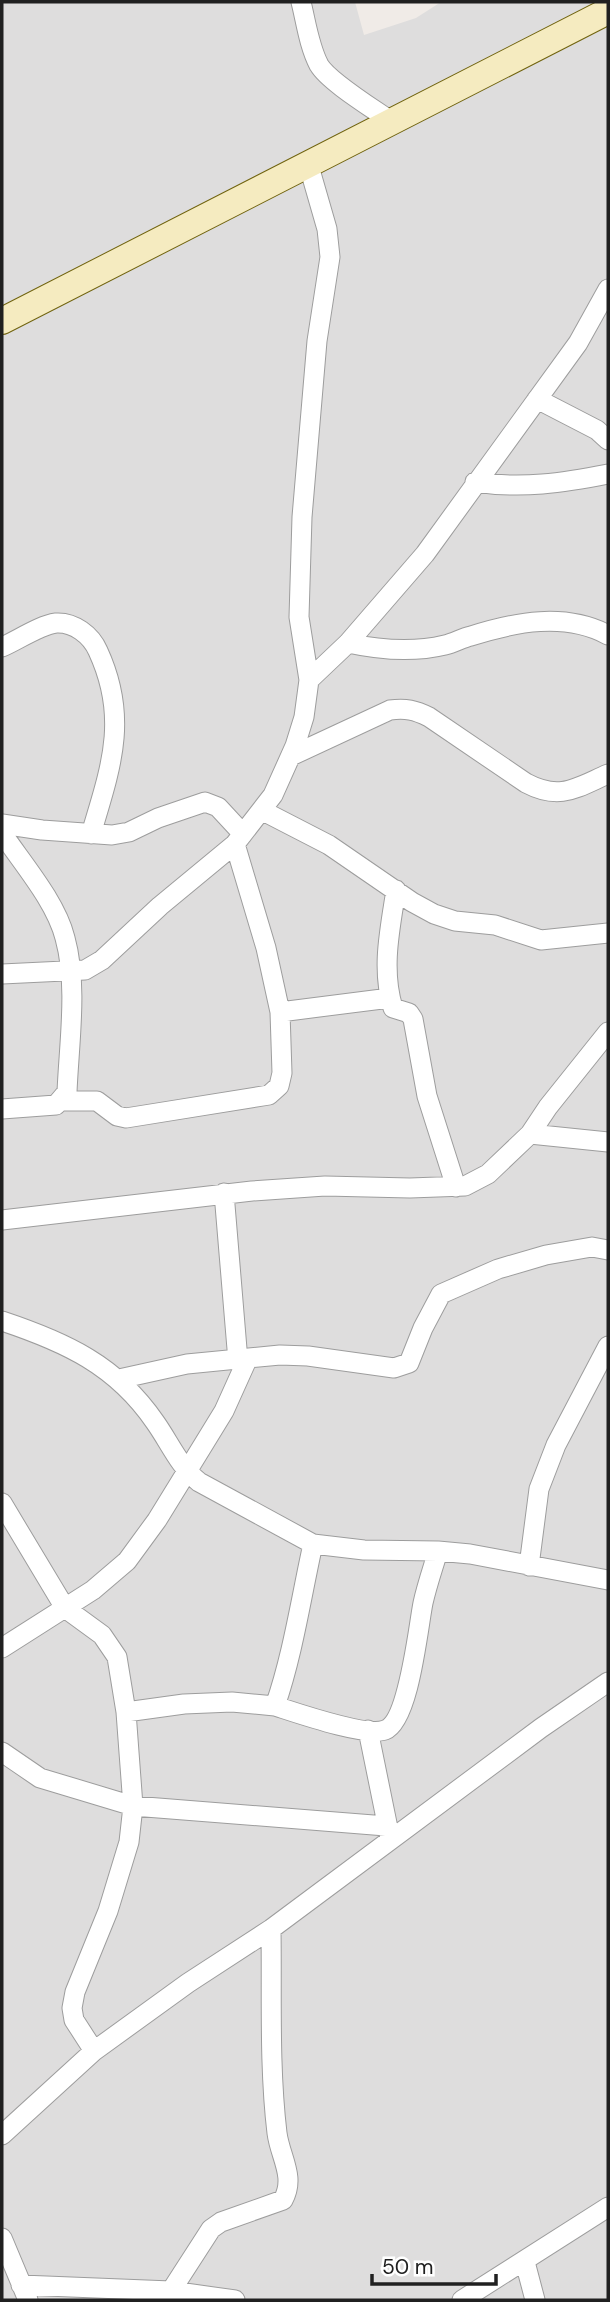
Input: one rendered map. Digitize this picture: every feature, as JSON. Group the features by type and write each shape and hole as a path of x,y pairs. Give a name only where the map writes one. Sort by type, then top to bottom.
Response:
{"main road":[{"path":"2,321 608,11"}],"street":[{"path":"301,2 312,48 320,67 392,122"},
{"path":"2,974 85,970 102,960 239,839 263,811 291,756 304,717 309,680 299,617 302,517 317,341 330,257 327,229 308,163"},
{"path":"309,680 348,643 425,554 578,343 608,289"},
{"path":"537,399 597,430 608,440"},
{"path":"475,482 553,485 608,474"},
{"path":"348,643 379,650 408,650 445,645 489,630 549,620 577,623 608,635"},
{"path":"2,647 42,627 57,623 81,630 96,645 107,670 116,705 114,744 106,785 91,834"},
{"path":"291,756 390,710 402,708 413,709 429,717 541,791 563,793 608,774"},
{"path":"2,824 112,835 129,832 205,802 218,807 239,839 280,1012 282,1073 279,1086 269,1095 126,1118 117,1116 97,1101 62,1101"},
{"path":"263,811 329,845 434,914 465,922 495,925 541,940 608,933"},
{"path":"2,833 51,906 65,936 71,971 67,1092 56,1105 2,1110"},
{"path":"396,890 388,947 387,979 390,998 393,1008 409,1013 413,1019 427,1096 456,1187"},
{"path":"280,1012 390,998"},
{"path":"2,1220 326,1185 410,1188 465,1186 488,1174 530,1133 608,1032"},
{"path":"530,1133 608,1142"},
{"path":"2,1648 93,1590 127,1561 157,1520 224,1411 243,1360 224,1194"},
{"path":"120,1379 187,1364 280,1355 402,1367 409,1363 441,1294 498,1269 546,1255 592,1247 608,1250"},
{"path":"2,1321 48,1336 88,1356 120,1379 155,1421 186,1471 199,1482 313,1544 363,1550 438,1551 608,1580"},
{"path":"529,1566 539,1489 555,1445 608,1346"},
{"path":"2,1503 65,1608 102,1635 117,1657 126,1712 133,1806 126,1854 108,1911 75,1992 72,2008 74,2020 94,2050"},
{"path":"275,1706 292,1646 313,1544"},
{"path":"126,1712 184,1704 232,1702 275,1706 336,1724 368,1730 383,1731 393,1726 412,1674 424,1601 438,1551"},
{"path":"2,2135 94,2050 188,1983 271,1929 388,1833 608,1682"},
{"path":"368,1730 388,1833"},
{"path":"2,1752 40,1778 133,1806 388,1833"},
{"path":"170,2291 211,2229 221,2222 283,2200 288,2191 290,2183 278,2140 273,2101 271,1929"},
{"path":"462,2300 608,2207"},
{"path":"2,2238 25,2293 170,2291 235,2300"},
{"path":"525,2262 536,2300"}],"shaded area":[{"path":"2,2 355,2 364,35 416,18 441,2 608,2 608,2300 2,2300"}]}
